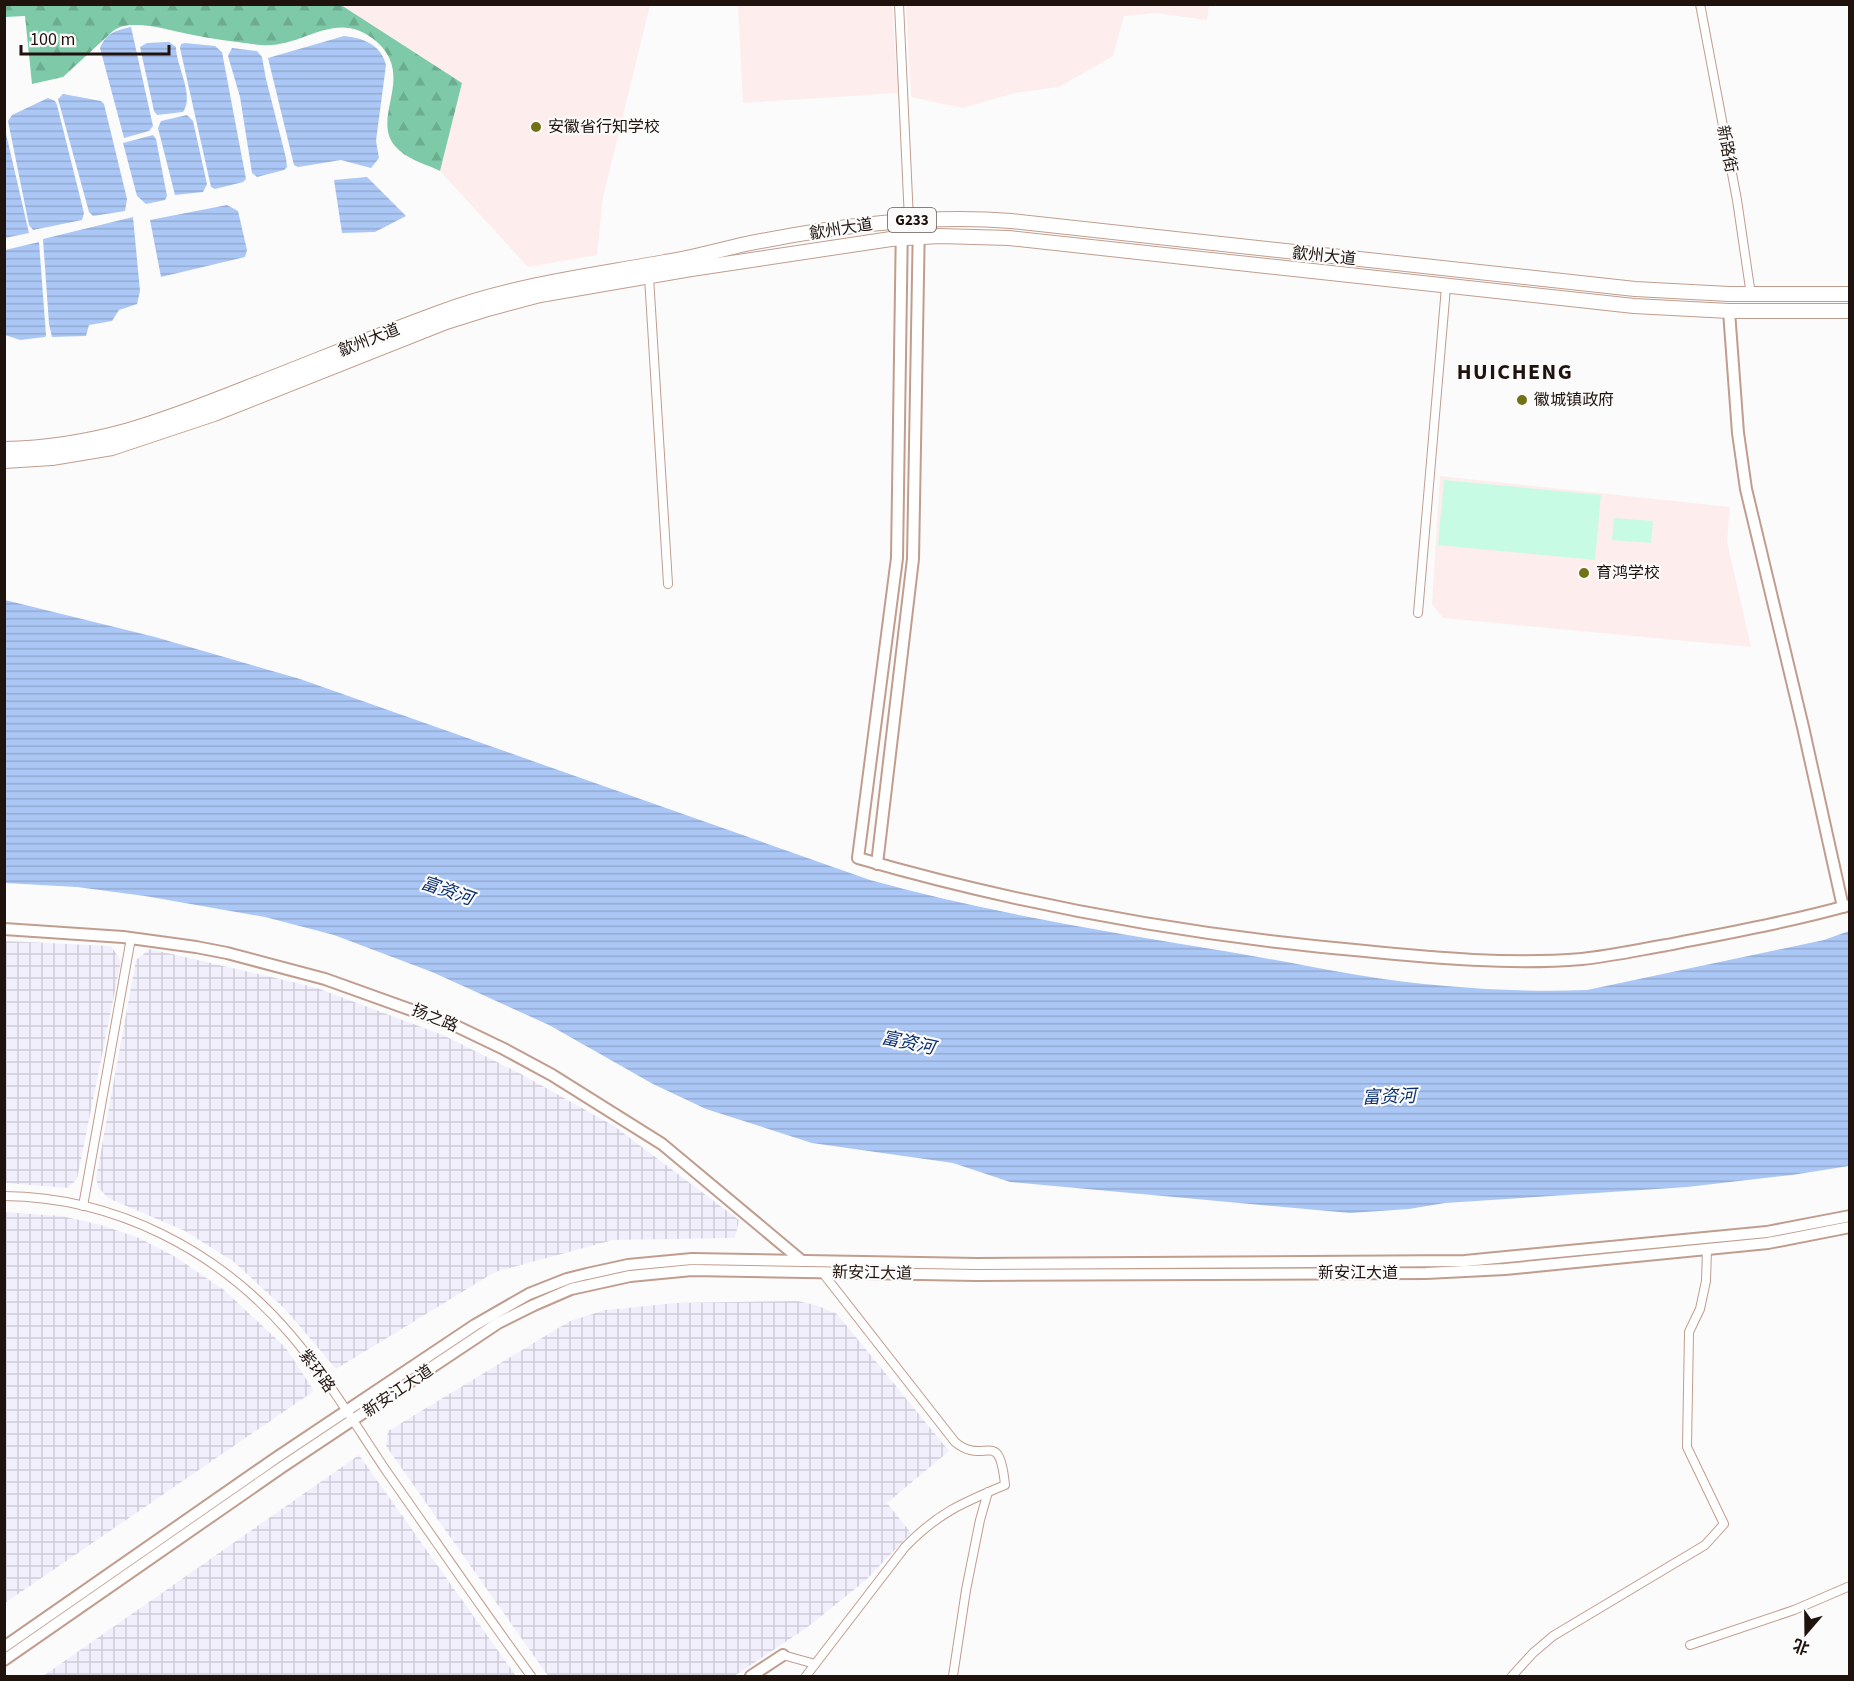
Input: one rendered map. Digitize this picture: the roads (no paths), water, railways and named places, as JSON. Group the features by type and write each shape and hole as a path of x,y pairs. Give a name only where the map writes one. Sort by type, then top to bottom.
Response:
{"highway":[{"name":"歙州大道","path":"4,449 70,444 136,428 200,406 442,311 509,291 690,258 742,245 910,220 1011,221 1589,285 1751,295 1850,294"},
{"name":"歙州大道","path":"4,461 52,458 112,448 185,424 446,322 540,296 902,238 963,236 1009,238 1634,306 1729,311 1850,311"}],"main road":[{"path":"877,864 913,559 918,237 910,220"},
{"path":"910,220 902,238 897,558 858,858 1001,896 1071,910 1180,929 1341,949 1510,960 1581,958 1638,951 1775,924 1846,906 1746,489 1736,413 1729,311"},
{"name":"扬之路","path":"4,929 131,938 196,946 289,968 414,1010 487,1040 552,1075 662,1144 802,1261"},
{"name":"新安江大道","path":"4,1660 282,1467 493,1314 529,1294 567,1279 618,1267 671,1260 977,1264 1445,1261 1504,1258 1767,1232 1850,1216"},
{"name":"新安江大道","path":"4,1647 350,1417 498,1323 571,1289 630,1276 671,1271 977,1275 1426,1273 1505,1269 1707,1249 1798,1238 1850,1227"},
{"path":"751,1677 783,1655"}],"street":[{"path":"900,4 910,220"},
{"name":"新路街","path":"1700,4 1737,200 1751,295"},
{"path":"650,277 668,584"},
{"path":"1419,613 1446,286"},
{"path":"82,1206 131,938"},
{"name":"紫环路","path":"4,1196 47,1199 82,1206 114,1214 156,1231 190,1248 231,1276 257,1299 290,1334 320,1373 531,1677"},
{"path":"1512,1677 1533,1653 1553,1636 1705,1545 1724,1524 1687,1447 1687,1347 1690,1326 1700,1309 1706,1281 1707,1249"},
{"path":"806,1677 909,1542 947,1511 1005,1485 1000,1456 991,1450 969,1451 954,1442 822,1272"},
{"path":"953,1677 966,1590 988,1492"},
{"path":"1690,1645 1794,1610 1850,1586"},
{"path":"783,1655 815,1664"}],"water":[{"path":"131,27 153,126 149,131 124,138 100,48 112,33"},
{"path":"344,36 371,44 384,58 386,65 376,141 379,158 371,168 341,160 298,167 294,165 268,58"},
{"path":"169,42 176,47 186,89 186,105 183,112 157,115 154,111 140,47 147,43"},
{"path":"181,44 215,46 222,52 246,179 243,182 215,189 211,187 180,48"},
{"path":"232,48 257,51 262,57 286,158 287,167 284,170 257,177 252,173 240,97 228,56"},
{"path":"63,94 101,101 104,104 127,199 125,211 93,216 89,212 58,99"},
{"path":"48,98 55,101 57,105 84,213 82,220 33,230 29,225 8,121 12,115"},
{"path":"187,115 193,121 207,184 203,192 175,195 158,128 161,121"},
{"path":"4,125 29,233 5,238 4,238"},
{"path":"153,135 156,139 167,196 165,200 146,204 137,196 123,143"},
{"path":"367,177 406,216 375,232 342,233 334,180"},
{"path":"227,205 238,211 247,250 245,257 161,277 150,220"},
{"path":"133,217 140,291 137,304 119,310 112,321 89,325 86,336 52,337 43,239"},
{"path":"39,242 46,335 20,340 5,335 5,250"},
{"name":"富资河","path":"5,600 155,637 300,679 870,880 1004,912 1094,929 1419,984 1552,991 1587,990 1824,940 1849,931 1849,1166 1687,1187 1445,1203 1409,1209 1350,1213 1010,1182 953,1163 812,1143 706,1109 653,1084 549,1025 432,972 334,935 265,917 145,896 77,887 5,883"}],"place":[{"name":"安徽省行知学校","path":"536,127"},
{"name":"徽城镇政府","path":"1522,400"},
{"name":"育鸿学校","path":"1584,573"}],"district":[{"name":"HUICHENG","path":"1515,372"}]}
